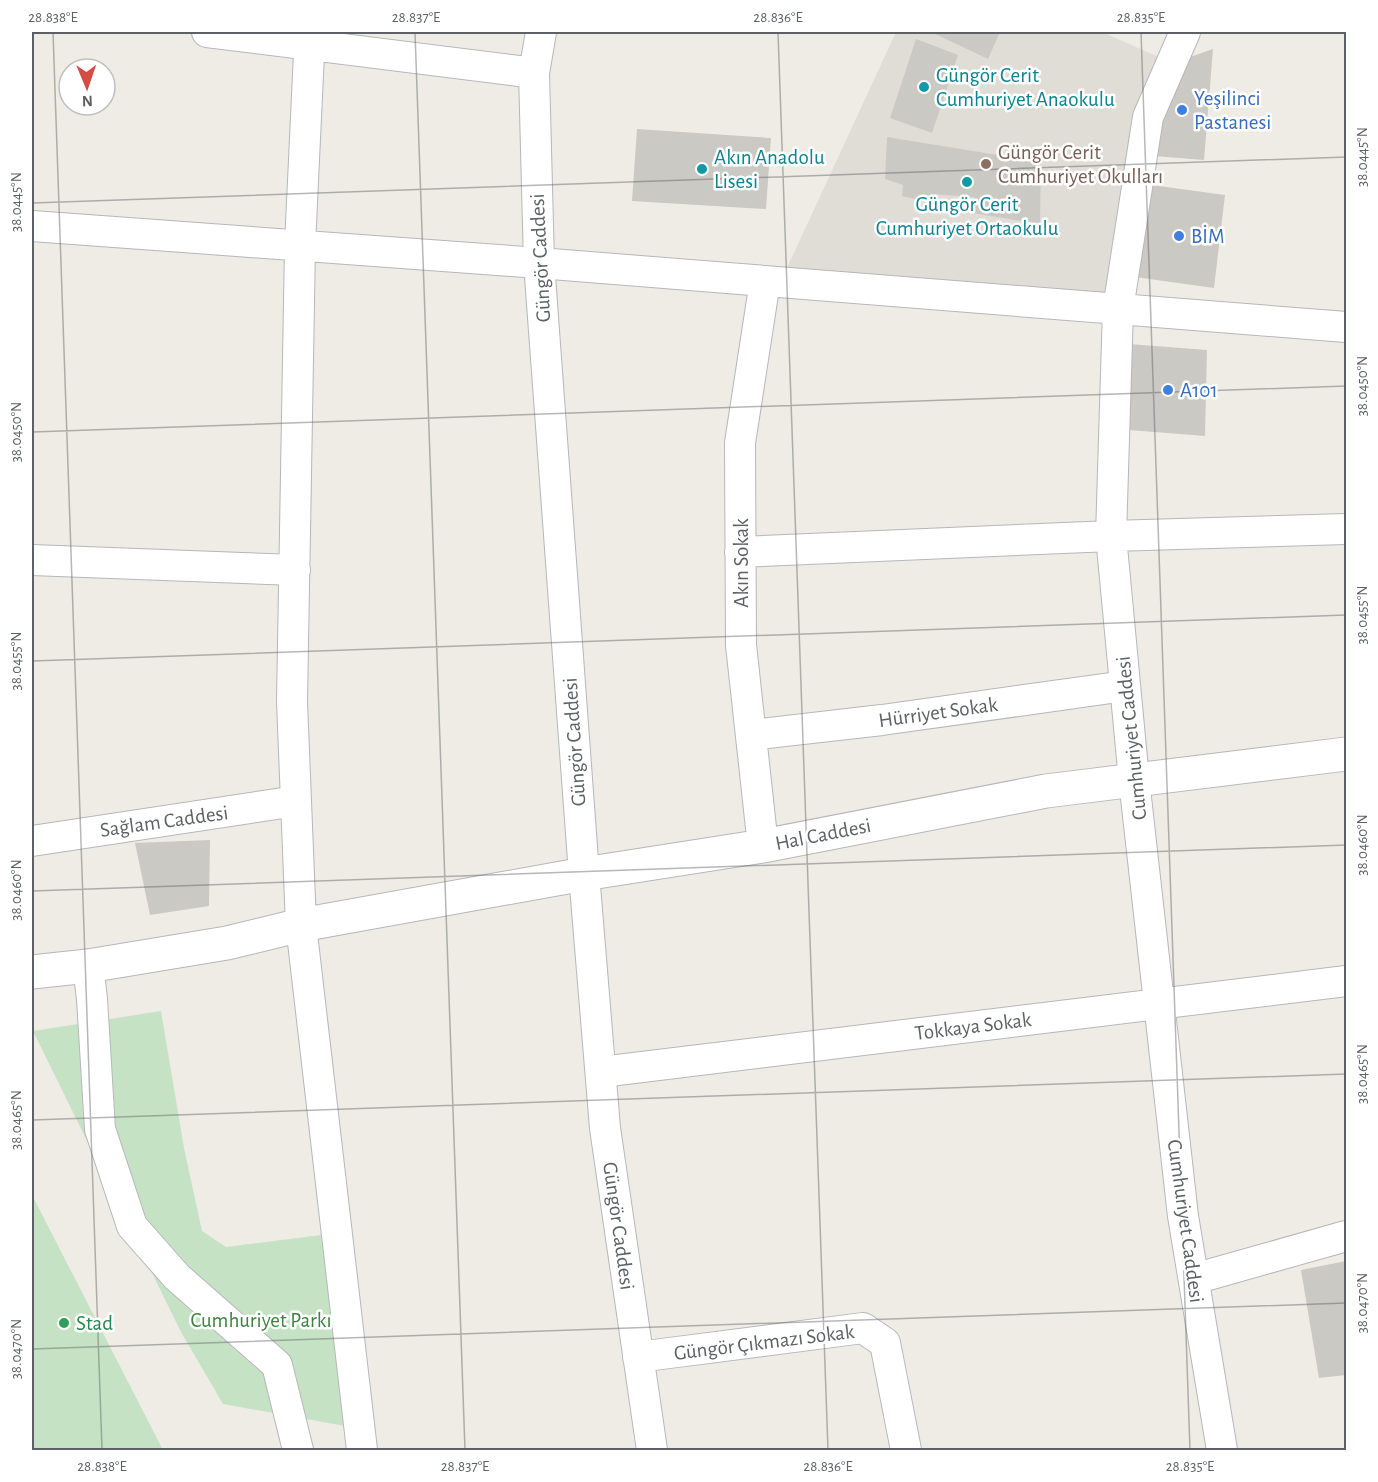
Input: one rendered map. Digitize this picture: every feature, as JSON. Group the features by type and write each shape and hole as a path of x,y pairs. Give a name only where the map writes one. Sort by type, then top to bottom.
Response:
{"street":[{"path":"207,32 310,38 534,74"},
{"name":"Güngör Caddesi","path":"541,32 534,74 539,263 584,874 605,1128 652,1450"},
{"name":"Cumhuriyet Caddesi","path":"1185,32 1148,117 1118,309 1111,536 1134,780 1183,1216 1222,1450"},
{"path":"310,38 300,245 292,702 301,925 362,1450"},
{"path":"32,226 539,263 1347,327"},
{"name":"Akın Sokak","path":"764,846 741,645 740,443 765,281"},
{"path":"741,552 1111,536 1347,529"},
{"path":"32,560 295,570"},
{"name":"Hürriyet Sokak","path":"751,735 882,720 1125,686"},
{"name":"Hal Caddesi","path":"32,972 87,966 227,943 301,925 584,874 764,846 1046,791 1347,754"},
{"name":"Sağlam Caddesi","path":"32,841 296,801"},
{"path":"87,966 92,999 100,1128 132,1226 177,1277 277,1365 298,1450"},
{"name":"Tokkaya Sokak","path":"600,1072 1347,981"},
{"path":"1194,1279 1347,1236"},
{"name":"Güngör Çıkmazı Sokak","path":"638,1357 863,1328 885,1343 906,1450"}],"shaded area":[{"name":"Güngör Cerit Cumhuriyet Okulları","path":"896,32 1102,32 1161,58 1108,295 786,270"}],"green space":[{"name":"Cumhuriyet Parkı","path":"161,1011 184,1148 202,1231 226,1247 330,1234 345,1426 223,1404 181,1332 33,1031"},
{"name":"Stad","path":"32,1195 163,1450 32,1450"}],"building":[{"path":"931,32 1000,32 988,59"},
{"name":"Güngör Cerit Cumhuriyet Anaokulu","path":"916,39 958,55 932,133 890,118"},
{"name":"Yeşilinci Pastanesi","path":"1213,49 1204,160 1142,155 1190,57"},
{"name":"Akın Anadolu Lisesi","path":"637,129 771,138 766,209 632,201"},
{"name":"Güngör Cerit Cumhuriyet Ortaokulu","path":"887,137 1041,162 1040,224 967,212 974,197 931,194 933,203 902,196 903,185 885,179"},
{"name":"BİM","path":"1144,184 1225,195 1214,288 1135,277"},
{"name":"A101","path":"1129,344 1207,350 1205,436 1129,430"},
{"path":"210,840 209,906 150,915 135,843"},
{"path":"1346,1261 1346,1375 1319,1378 1301,1270"}],"place":[{"name":"Güngör Cerit Cumhuriyet Anaokulu","path":"924,87"},
{"name":"Yeşilinci Pastanesi","path":"1182,110"},
{"name":"Güngör Cerit Cumhuriyet Okulları","path":"986,164"},
{"name":"Akın Anadolu Lisesi","path":"702,169"},
{"name":"Güngör Cerit Cumhuriyet Ortaokulu","path":"967,182"},
{"name":"BİM","path":"1179,236"},
{"name":"A101","path":"1168,390"},
{"name":"Stad","path":"64,1323"}]}
